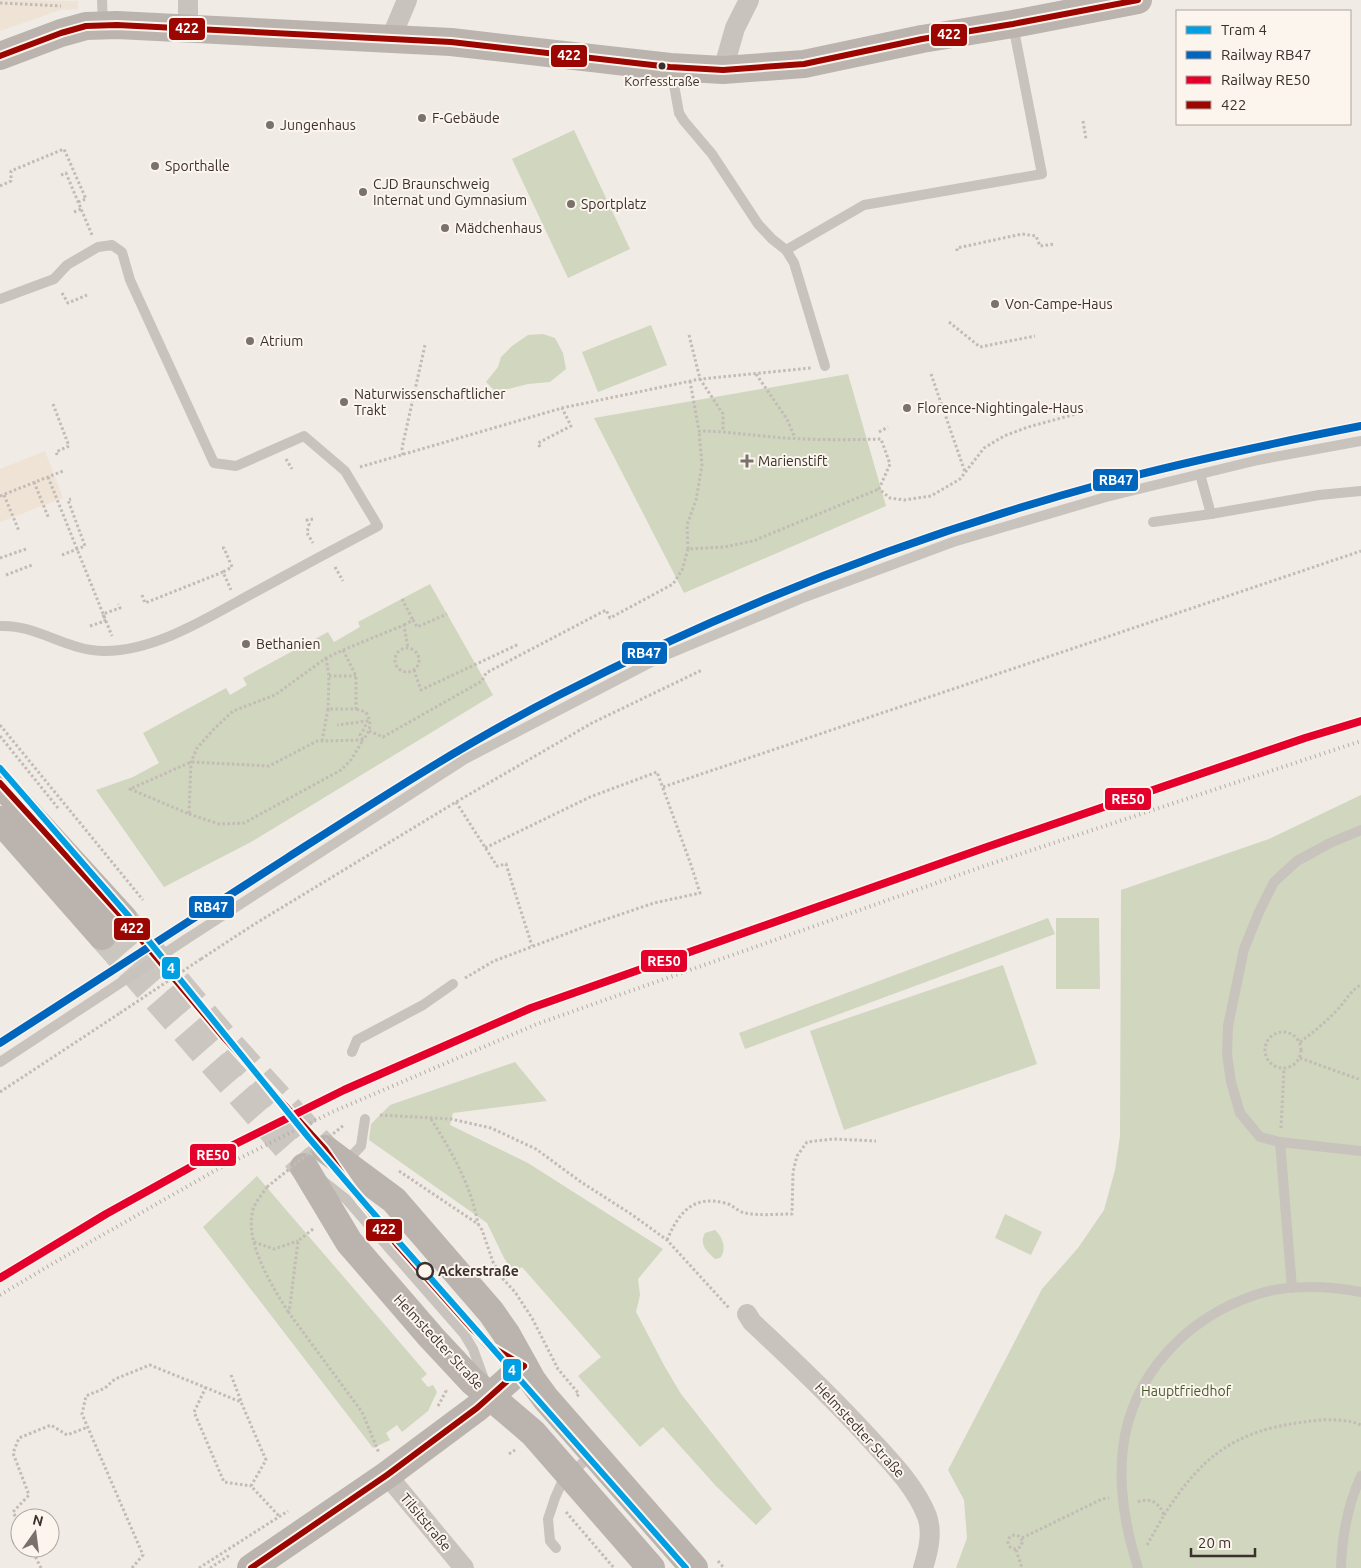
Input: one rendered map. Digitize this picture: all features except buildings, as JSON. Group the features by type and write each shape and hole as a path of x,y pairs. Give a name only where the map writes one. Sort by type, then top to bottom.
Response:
{"street":[{"path":"188,0 188,28"},
{"path":"391,38 407,0"},
{"path":"723,70 735,28 749,0"},
{"path":"0,56 61,33 86,26 103,13 188,28 451,42 670,67 723,70 804,64 922,39 1138,0"},
{"path":"0,783 123,918"},
{"path":"0,820 102,936"},
{"path":"335,1156 394,1200 491,1312 546,1399 689,1566"},
{"name":"Helmstedter Straße","path":"304,1168 349,1242 457,1365 533,1433 651,1568"},
{"name":"Helmstedter Straße","path":"742,1311 836,1401 900,1471 916,1494 927,1518 930,1540 923,1568"},
{"path":"251,1568 384,1464 477,1408 524,1366"},
{"name":"Tilsitstraße","path":"384,1464 464,1568"}],"lane":[{"path":"786,250 864,205 1042,174 1013,24"},
{"path":"670,67 679,113 684,121 712,154 758,224 786,250 794,263 825,366"},
{"path":"0,299 54,279 67,265 98,247 112,246 122,252 130,280 214,463 236,466 304,436 345,471 378,526 158,642 126,650 101,652 63,642 24,628 0,626"},
{"path":"0,1062 464,760 659,658 805,597 953,542 1106,497 1258,460 1361,441"},
{"path":"1200,474 1210,514"},
{"path":"1154,522 1319,495 1361,491"},
{"path":"1361,830 1330,843 1297,861 1274,882 1259,912 1244,950 1228,1026 1227,1054 1231,1082 1240,1114 1260,1138 1361,1151"},
{"path":"352,1052 357,1040 423,1005 453,984"},
{"path":"335,1156 361,1146 368,1116"},
{"path":"1280,1142 1292,1288"},
{"path":"1137,1567 1121,1497 1123,1448 1132,1409 1148,1375 1177,1340 1212,1314 1256,1294 1292,1288 1344,1288 1361,1292"},
{"path":"556,1548 550,1541 548,1519 562,1482 593,1453"},
{"path":"1341,1568 1345,1523 1353,1494 1361,1476"}],"path":[{"path":"0,3 61,6"},
{"path":"1083,121 1086,139"},
{"path":"0,186 11,181 11,171 64,150 86,198 78,202"},
{"path":"61,176 66,173 98,247"},
{"path":"74,212 81,209"},
{"path":"957,251 957,248 1022,234 1036,236 1040,246 1055,244"},
{"path":"54,279 68,303 87,295"},
{"path":"949,322 980,347 1035,336"},
{"path":"689,336 700,379 723,414 723,431"},
{"path":"403,454 402,448 426,345"},
{"path":"345,471 562,408 700,379 825,366"},
{"path":"756,374 787,419 795,438"},
{"path":"931,374 964,472"},
{"path":"370,731 383,737 482,681 486,672 606,610 610,618 673,584 682,570 688,549 687,525 696,500 702,465 699,431 690,381"},
{"path":"53,404 69,446 56,452 58,457"},
{"path":"540,447 538,443 571,426 562,408"},
{"path":"879,489 890,498 904,500 931,496 960,479 984,448 1004,436 1028,427 1087,411"},
{"path":"879,432 888,427"},
{"path":"688,549 724,547 753,541 879,489 890,464 881,439 795,438 723,431 699,431"},
{"path":"19,531 2,495 63,470"},
{"path":"48,477 112,638"},
{"path":"34,482 49,519"},
{"path":"62,555 86,546 68,500 71,499"},
{"path":"309,524 307,520 312,519"},
{"path":"142,595 145,603 232,567 224,548 222,548"},
{"path":"0,558 26,549"},
{"path":"663,786 1361,551"},
{"path":"6,576 32,565"},
{"path":"223,572 236,602"},
{"path":"402,599 417,627 447,614"},
{"path":"105,621 103,614 120,608 118,604"},
{"path":"189,814 191,762 197,748 214,728 233,711 275,695 326,658 413,620"},
{"path":"90,626 105,621"},
{"path":"404,625 408,648"},
{"path":"105,637 120,636"},
{"path":"414,670 421,690 519,644"},
{"path":"403,648 408,648 412,648 418,654 419,663 414,670 406,672 396,666 394,661 397,653 403,648"},
{"path":"343,650 356,676 356,709"},
{"path":"322,741 328,709 329,676 326,658"},
{"path":"0,1092 262,920 456,802 592,723 702,670"},
{"path":"329,676 356,676"},
{"path":"328,709 356,709 366,712 371,721 370,731 351,760 341,770 244,823 219,824 189,814 130,789 191,762 270,766 318,741 363,740"},
{"path":"337,725 367,721 360,735 363,740"},
{"path":"0,725 144,900"},
{"path":"453,984 494,961 532,946 654,903 700,893 657,772 590,797 485,848"},
{"path":"456,802 497,866 506,864 532,946"},
{"path":"1300,1042 1316,1031 1361,984"},
{"path":"1289,1032 1300,1042 1302,1050 1300,1058 1294,1066 1284,1069 1277,1068 1266,1059 1264,1052 1265,1044 1274,1034 1289,1032"},
{"path":"1300,1058 1361,1080"},
{"path":"1280,1142 1284,1069"},
{"path":"368,1116 452,1119 491,1128 536,1149 580,1182 668,1240 729,1309 742,1311"},
{"path":"431,1119 452,1153 469,1190 478,1224 482,1230 493,1262 532,1318 558,1369 579,1394"},
{"path":"350,1121 266,1187 254,1206 251,1226 254,1242 271,1284 289,1313 362,1412 384,1464"},
{"path":"668,1240 674,1224 687,1209 702,1200 727,1203 744,1213 792,1214 793,1172 797,1156 807,1142 833,1139 876,1141"},
{"path":"394,1168 478,1224"},
{"path":"254,1242 274,1249 298,1241 308,1233"},
{"path":"289,1313 298,1241"},
{"path":"132,1568 143,1555 82,1414 86,1396 105,1388 115,1379 150,1365 242,1402"},
{"path":"231,1375 266,1460 251,1486"},
{"path":"437,1407 446,1391 441,1386"},
{"path":"206,1387 194,1412 224,1482 251,1486 279,1516"},
{"path":"1137,1567 1150,1539 1176,1496 1199,1469 1224,1447 1258,1431 1320,1419 1355,1422 1361,1425"},
{"path":"17,1508 29,1494 13,1454 19,1438 51,1425 67,1435 88,1427"},
{"path":"509,1454 515,1450"},
{"path":"1022,1538 1102,1498 1121,1497"},
{"path":"1125,1513 1133,1505 1142,1501 1153,1501 1161,1506 1164,1515"},
{"path":"1016,1535 1022,1538 1021,1548 1016,1550 1009,1548 1009,1538 1016,1535"},
{"path":"1016,1550 1022,1568"}],"green space":[{"name":"Sportplatz","path":"574,130 630,249 568,278 512,159"},
{"path":"651,325 667,365 598,392 582,352"},
{"path":"543,334 555,338 563,353 566,369 550,382 528,384 508,389 494,390 486,382 498,367 501,357 512,346 528,335"},
{"path":"848,374 886,506 684,593 594,418"},
{"path":"430,584 493,695 251,842 164,887 96,790 133,777 159,763 143,733 226,688 230,695 247,685 243,678 328,632 334,642 360,627 358,622"},
{"name":"Hauptfriedhof","path":"1361,795 1361,1568 956,1568 967,1538 964,1500 948,1470 1042,1289 1078,1248 1104,1210 1115,1170 1120,1136 1121,890 1269,839"},
{"path":"1048,918 1055,934 745,1049 739,1033"},
{"path":"1056,918 1099,918 1100,989 1056,989"},
{"path":"1003,965 1037,1064 844,1130 810,1031"},
{"path":"515,1062 547,1101 453,1113 450,1125 528,1163 663,1249 638,1279 640,1295 636,1312 681,1394 772,1509 756,1525 716,1486 663,1427 640,1447 578,1376 601,1357 522,1267 514,1273 504,1258 487,1223 369,1140 371,1124 390,1105"},
{"path":"257,1176 427,1374 421,1379 428,1387 433,1385 437,1392 428,1411 402,1432 397,1425 386,1433 390,1440 373,1448 203,1227"},
{"path":"1005,1214 1042,1232 1031,1255 995,1238"},
{"path":"715,1230 722,1240 724,1247 720,1258 715,1259 706,1250 703,1244 703,1237 705,1233"}],"shaded area":[{"path":"0,0 78,1 78,9 60,10 0,31"},
{"path":"45,451 63,498 0,522 0,469"}],"tunnel":[{"path":"123,918 224,1038 325,1149"},
{"path":"102,936 304,1167"}],"railway":[{"path":"0,1295 216,1170 332,1112 537,1024 990,864 1361,741"}],"tram line":[{"name":"4","path":"0,768 127,914 308,1137 368,1207 686,1568"}],"rail line":[{"name":"RB47","path":"0,1043 421,773 524,713 624,662 825,575 963,526 1102,484 1263,446 1361,426"},
{"name":"RE50","path":"0,1278 106,1214 207,1158 344,1090 531,1008 984,848 1305,738 1361,721"}],"transit line":[{"name":"422","path":"0,56 61,33 86,26 117,25 451,42 670,67 723,70 804,64 922,39 1138,0"},
{"name":"422","path":"0,783 123,918 224,1038 325,1149 360,1200 472,1329 492,1347 524,1366"},
{"name":"422","path":"251,1568 387,1475 477,1408 524,1366"}],"place":[{"name":"Korfesstraße","path":"662,66"},
{"name":"F-Gebäude","path":"422,118"},
{"name":"Jungenhaus","path":"270,125"},
{"name":"Sporthalle","path":"155,166"},
{"name":"CJD Braunschweig Internat und Gymnasium","path":"363,192"},
{"name":"Sportplatz","path":"571,204"},
{"name":"Mädchenhaus","path":"445,228"},
{"name":"Von-Campe-Haus","path":"995,304"},
{"name":"Atrium","path":"250,341"},
{"name":"Naturwissenschaftlicher Trakt","path":"344,402"},
{"name":"Florence-Nightingale-Haus","path":"907,408"},
{"name":"Marienstift","path":"747,461"},
{"name":"Bethanien","path":"246,644"},
{"name":"Ackerstraße","path":"425,1271"}]}
